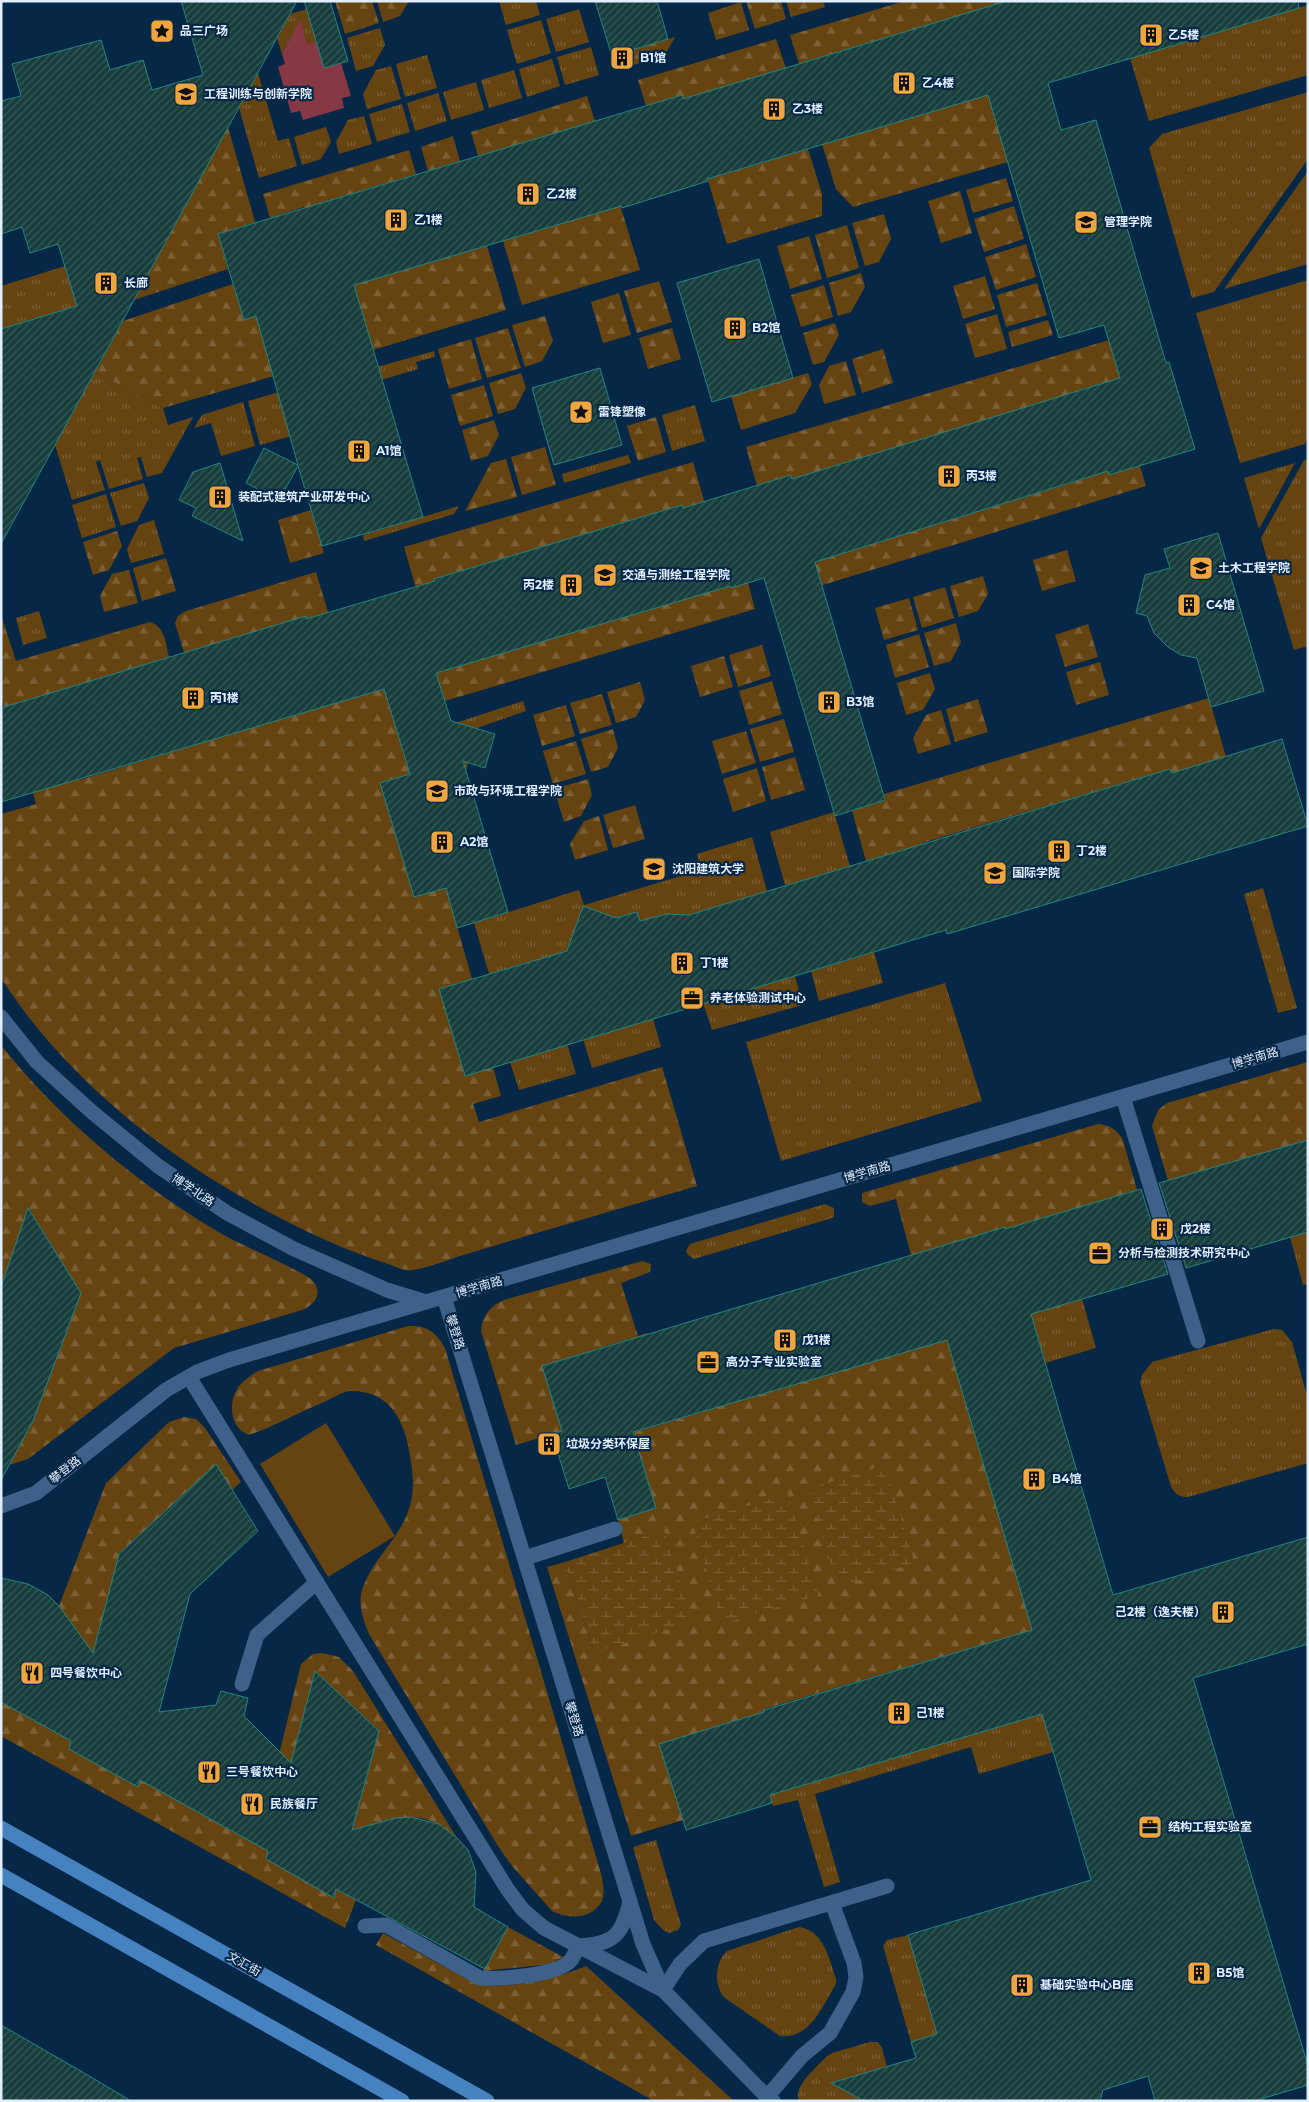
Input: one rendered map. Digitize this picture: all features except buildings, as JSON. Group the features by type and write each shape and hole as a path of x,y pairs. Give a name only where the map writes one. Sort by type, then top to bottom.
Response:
{"street":[{"name":"文汇街","path":"1,1828 487,2101"},
{"path":"1,1875 402,2101"}],"lane":[{"name":"博学北路","path":"1,1017 37,1062 92,1112 158,1166 226,1213 294,1249 388,1290 426,1302"},
{"name":"博学南路","path":"426,1302 1308,1042"},
{"path":"1123,1097 1198,1341"},
{"name":"攀登路","path":"444,1297 643,1944 663,1990 770,2099"},
{"name":"攀登路","path":"1,1506 36,1493 166,1390 189,1376 229,1360 426,1302"},
{"path":"189,1376 508,1890 523,1910 544,1928 663,1990 680,1964 704,1941 887,1886"},
{"path":"525,1558 615,1529"},
{"path":"242,1684 257,1635 317,1582"},
{"path":"578,1946 600,1945 616,1935 625,1922 630,1900"},
{"path":"770,2099 802,2056 830,2033 853,1992 856,1977 854,1963 832,1903"},
{"path":"365,1926 386,1925 480,1978 493,1979 554,1971 570,1961 578,1946"}],"green space":[{"path":"335,1 372,1 379,23 345,34"},
{"path":"377,1 409,1 400,16 383,22"},
{"path":"499,1 536,1 540,15 506,25"},
{"path":"746,1 781,1 786,19 755,29"},
{"path":"786,1 823,1 825,7 791,17"},
{"path":"905,1 1007,1 799,64 790,35"},
{"path":"741,2 749,30 716,40 708,13"},
{"path":"1308,5 1308,75 1149,121 1130,58"},
{"path":"307,9 316,42 307,45 300,21 282,54 277,38 290,14"},
{"path":"579,9 589,42 556,52 546,19"},
{"path":"541,20 551,53 517,64 507,30"},
{"path":"380,28 385,45 373,66 356,71 347,38"},
{"path":"675,37 665,55 633,65 629,51"},
{"path":"776,39 786,68 692,129 682,96 646,106 638,80"},
{"path":"591,47 599,75 565,85 557,57"},
{"path":"427,55 437,88 405,97 396,64"},
{"path":"552,59 560,86 527,97 519,69"},
{"path":"988,62 1008,162 853,207 836,189 822,144 977,98"},
{"path":"391,66 401,99 367,109 363,94 376,70"},
{"path":"514,70 522,98 489,108 481,80"},
{"path":"258,73 278,141 289,138 297,166 259,178 239,108"},
{"path":"476,82 484,110 451,120 443,92"},
{"path":"1308,92 1308,159 1214,292 1192,298 1149,148 1162,134"},
{"path":"438,93 447,121 415,131 407,103"},
{"path":"587,96 606,156 579,126 478,156 471,132"},
{"path":"402,104 410,132 377,142 369,114"},
{"path":"364,116 372,144 339,154 336,142 348,120"},
{"path":"228,127 255,222 218,234 228,269 134,300"},
{"path":"326,127 331,142 321,159 302,165 294,137"},
{"path":"453,136 460,161 428,171 421,147"},
{"path":"698,147 725,174 808,149 822,194 822,216 727,244"},
{"path":"409,150 416,174 321,203 330,238 315,242 304,207 270,218 263,194"},
{"path":"1308,171 1308,264 1224,289"},
{"path":"610,172 640,270 522,305 503,241 603,211"},
{"path":"1006,178 1013,201 973,213 966,190"},
{"path":"960,191 972,233 941,243 928,201"},
{"path":"1014,206 1024,239 984,252 974,219"},
{"path":"884,214 891,239 879,262 865,266 852,223"},
{"path":"847,225 859,268 827,278 815,235"},
{"path":"809,236 822,279 790,289 777,246"},
{"path":"1026,244 1036,277 996,290 985,257"},
{"path":"487,246 506,310 373,350 335,254"},
{"path":"65,266 77,306 1,329 1,286"},
{"path":"861,273 865,287 851,312 838,316 829,283"},
{"path":"985,276 995,309 963,319 953,286"},
{"path":"1308,280 1308,438 1305,444 1240,463 1196,313"},
{"path":"659,281 672,322 637,333 624,291"},
{"path":"1037,283 1047,315 1006,327 997,295"},
{"path":"233,284 244,320 273,310 274,376 163,408 95,372 123,321"},
{"path":"824,285 833,317 801,327 791,295"},
{"path":"619,293 631,335 603,343 591,302"},
{"path":"997,314 1007,349 975,358 965,324"},
{"path":"545,316 553,341 542,361 525,367 512,325"},
{"path":"1048,320 1053,335 1012,347 1008,332"},
{"path":"835,323 839,335 824,362 813,365 803,333"},
{"path":"508,328 521,368 487,378 475,338"},
{"path":"672,328 681,359 648,369 639,338"},
{"path":"471,339 482,379 449,389 438,349"},
{"path":"1109,340 1120,378 1082,389 1092,422 801,507 791,475 757,486 746,447"},
{"path":"883,349 893,383 862,393 852,359"},
{"path":"434,351 435,357 416,362 418,369 381,380 377,367"},
{"path":"846,361 856,395 824,404 819,385 829,366"},
{"path":"95,372 163,408 168,425 193,417 162,473 147,477 141,457 137,458 143,479 109,489 100,460 96,462 105,490 72,500 55,445"},
{"path":"521,373 526,388 515,409 498,414 489,383"},
{"path":"808,373 812,384 795,413 741,430 731,396"},
{"path":"484,385 493,416 460,426 451,395"},
{"path":"279,392 291,436 260,445 248,401"},
{"path":"243,402 255,446 221,456 211,423 194,428 202,415"},
{"path":"695,405 705,441 672,451 662,415"},
{"path":"656,417 666,452 638,461 627,426"},
{"path":"494,420 499,435 488,456 471,461 462,430"},
{"path":"1098,441 1109,475 1140,466 1146,486 790,595 783,572 1087,478"},
{"path":"545,447 556,485 522,495 511,457"},
{"path":"628,455 631,463 564,483 562,474"},
{"path":"506,459 517,497 465,511 491,463"},
{"path":"1308,459 1308,646 1294,650 1261,538 1304,460"},
{"path":"693,462 713,532 692,538 682,505 434,579 443,610 424,616 404,547"},
{"path":"1295,463 1259,529 1244,478"},
{"path":"144,483 149,498 137,521 121,526 110,493"},
{"path":"106,494 116,527 82,538 72,505"},
{"path":"459,506 454,514 364,541 363,535"},
{"path":"311,510 324,553 290,563 278,520"},
{"path":"154,520 164,554 131,563 127,549 139,525"},
{"path":"117,531 122,546 109,570 93,575 83,542"},
{"path":"1067,550 1076,581 1042,591 1033,560"},
{"path":"720,552 730,588 748,583 755,609 411,711 403,683 440,672 429,635"},
{"path":"166,558 176,591 142,601 133,568"},
{"path":"129,570 138,603 104,612 100,596 112,574"},
{"path":"316,572 338,645 316,652 306,617 184,653 175,623 178,616 186,611"},
{"path":"983,576 988,594 978,611 959,617 950,586"},
{"path":"945,587 954,618 922,628 913,597"},
{"path":"909,598 918,630 884,640 875,608"},
{"path":"39,611 47,638 23,645 16,618"},
{"path":"1,615 16,661 150,622 159,627 162,632 169,657 54,692 48,732 37,697 4,707 1,699"},
{"path":"956,623 961,642 951,661 934,666 924,633"},
{"path":"1088,624 1098,657 1065,667 1055,635"},
{"path":"919,634 929,667 895,678 886,645"},
{"path":"762,645 771,676 738,687 729,655"},
{"path":"724,656 733,687 700,697 691,666"},
{"path":"343,662 354,698 384,689 410,774 380,783 414,897 446,888 472,979 439,989 465,1075 493,1067 501,1096 473,1104 479,1122 662,1067 697,1186 429,1266 413,1270 400,1269 335,1244 281,1218 189,1164 145,1132 104,1098 66,1061 32,1021 1,978 1,814 36,804 33,793 63,783 68,744 79,780 331,704"},
{"path":"1100,662 1109,695 1076,705 1066,672"},
{"path":"930,673 935,689 923,710 906,715 897,683"},
{"path":"772,681 782,714 749,725 739,691"},
{"path":"640,682 645,700 636,717 616,723 607,692"},
{"path":"602,694 612,725 580,734 570,703"},
{"path":"1209,698 1226,757 1181,805 1170,769 922,843 933,881 914,887 903,850 866,861 852,811 885,800 884,794"},
{"path":"978,699 988,732 955,742 946,709"},
{"path":"523,701 526,711 477,728 466,771 452,724"},
{"path":"566,705 575,736 542,746 533,715"},
{"path":"941,710 951,744 918,754 913,738 926,715"},
{"path":"784,719 794,752 760,762 750,729"},
{"path":"613,729 618,748 608,767 591,772 581,739"},
{"path":"746,731 756,763 722,774 712,741"},
{"path":"576,741 586,774 553,784 543,751"},
{"path":"795,757 805,790 771,800 762,767"},
{"path":"757,768 766,801 733,812 723,779"},
{"path":"588,779 592,795 581,816 564,822 554,789"},
{"path":"635,805 645,839 613,848 603,815"},
{"path":"834,812 850,866 816,876 827,911 797,882 785,885 770,832"},
{"path":"599,816 608,850 575,860 570,844 584,821"},
{"path":"752,837 767,891 689,915 667,914 642,929 637,912 616,918 583,907 576,925 609,936 535,994 526,963 489,974 474,923 579,890 584,905 701,870 697,854"},
{"path":"1263,888 1297,1008 1278,1013 1244,894"},
{"path":"833,929 843,962 874,952 883,983 819,1001 811,971 822,968"},
{"path":"795,976 803,1005 712,1030 703,1003"},
{"path":"945,983 982,1101 781,1161 746,1042"},
{"path":"557,1009 576,1074 519,1090 510,1062"},
{"path":"653,1019 661,1047 592,1068 583,1039"},
{"path":"1,1045 46,1097 71,1121 153,1189 210,1227 311,1279 318,1293 314,1301 302,1310 174,1348 28,1459 9,1465 33,1421 81,1293 29,1209 1,1287"},
{"path":"1308,1062 1308,1140 1168,1181 1152,1126 1158,1110 1167,1103"},
{"path":"1098,1124 1112,1128 1123,1140 1137,1190 1023,1224 1015,1261 1004,1227 918,1254 908,1294 898,1259 911,1255 896,1199 870,1206 862,1202 862,1193"},
{"path":"1308,1197 1308,1284 1303,1285 1290,1237 1301,1234"},
{"path":"825,1204 834,1208 834,1217 694,1259 686,1251 690,1244"},
{"path":"642,1261 651,1264 650,1272 621,1283 638,1336 647,1333 658,1368 639,1373 629,1339 542,1366 562,1431 516,1445 481,1331 485,1316 495,1305 504,1300"},
{"path":"1082,1299 1096,1348 1045,1363 1031,1314"},
{"path":"408,1326 426,1328 438,1338 445,1348 602,1877 604,1892 602,1901 598,1907 586,1915 572,1916 552,1911 512,1866 369,1634 363,1617 361,1593 372,1569 405,1519 411,1503 413,1488 408,1443 393,1410 376,1396 364,1392 350,1391 249,1435 242,1432 237,1426 232,1414 235,1392 243,1382 258,1371"},
{"path":"1274,1329 1282,1330 1292,1342 1308,1399 1308,1463 1188,1497 1178,1495 1171,1487 1140,1383 1142,1375 1152,1362"},
{"path":"977,1330 950,1351 1029,1619 1065,1620 764,1709 774,1744 756,1750 746,1717 660,1744 683,1820 631,1836 547,1567 565,1562 594,1653 664,1531 624,1543 618,1520 656,1508 632,1433"},
{"path":"184,1417 196,1419 205,1428 241,1482 232,1490 216,1464 119,1554 81,1701 59,1606 106,1483 169,1422"},
{"path":"326,1423 395,1536 328,1577 260,1464"},
{"path":"885,1465 915,1563 838,1587 808,1489"},
{"path":"788,1494 819,1595 722,1624 692,1522"},
{"path":"664,1530 693,1621 594,1653 565,1562"},
{"path":"322,1653 339,1657 353,1671 457,1838 430,1820 404,1818 350,1838 379,1731 315,1671 275,1824 269,1796 301,1664 313,1654"},
{"path":"1026,1689 1101,1738 979,1774 971,1747 815,1794 840,1882 824,1887 798,1800 773,1806 762,1769 788,1790 1034,1716"},
{"path":"1,1702 356,1900 345,1928 1,1736"},
{"path":"656,1840 681,1925 678,1930 669,1933 663,1930 654,1920 633,1847"},
{"path":"508,1927 563,1957 551,1964 483,1971"},
{"path":"799,1927 814,1934 820,1940 828,1954 836,1984 820,2011 807,2027 800,2033 780,2036 725,1998 717,1981 718,1968 720,1961 727,1951"},
{"path":"383,1933 476,1984 504,1985 532,1982 586,1966 734,2101 654,2101 376,1945"},
{"path":"908,1935 937,2034 911,2042 883,1946 887,1940"},
{"path":"870,2042 878,2042 882,2048 887,2067 868,2101 799,2101 799,2089 802,2083 827,2056"}],"shaded area":[{"path":"300,20 307,44 316,42 341,63 351,96 342,98 344,108 303,120 300,111 291,113 278,67 285,64 282,54"}],"place":[{"name":"品三广场","path":"162,31"},
{"name":"乙5楼","path":"1151,35"},
{"name":"B1馆","path":"622,58"},
{"name":"乙4楼","path":"904,83"},
{"name":"工程训练与创新学院","path":"186,94"},
{"name":"乙3楼","path":"774,109"},
{"name":"乙2楼","path":"528,194"},
{"name":"乙1楼","path":"396,220"},
{"name":"管理学院","path":"1086,222"},
{"name":"长廊","path":"106,283"},
{"name":"B2馆","path":"735,328"},
{"name":"雷锋塑像","path":"581,412"},
{"name":"A1馆","path":"359,451"},
{"name":"丙3楼","path":"949,476"},
{"name":"装配式建筑产业研发中心","path":"220,497"},
{"name":"土木工程学院","path":"1201,568"},
{"name":"交通与测绘工程学院","path":"605,575"},
{"name":"丙2楼","path":"571,585"},
{"name":"C4馆","path":"1189,605"},
{"name":"丙1楼","path":"193,698"},
{"name":"B3馆","path":"829,702"},
{"name":"市政与环境工程学院","path":"437,791"},
{"name":"A2馆","path":"442,842"},
{"name":"丁2楼","path":"1059,851"},
{"name":"沈阳建筑大学","path":"654,869"},
{"name":"国际学院","path":"995,873"},
{"name":"丁1楼","path":"682,963"},
{"name":"养老体验测试中心","path":"692,998"},
{"name":"戊2楼","path":"1162,1229"},
{"name":"分析与检测技术研究中心","path":"1100,1253"},
{"name":"戊1楼","path":"785,1340"},
{"name":"高分子专业实验室","path":"708,1362"},
{"name":"垃圾分类环保屋","path":"549,1444"},
{"name":"B4馆","path":"1034,1479"},
{"name":"己2楼（逸夫楼）","path":"1223,1612"},
{"name":"四号餐饮中心","path":"32,1673"},
{"name":"己1楼","path":"899,1713"},
{"name":"三号餐饮中心","path":"209,1772"},
{"name":"民族餐厅","path":"252,1804"},
{"name":"结构工程实验室","path":"1150,1827"},
{"name":"B5馆","path":"1199,1973"},
{"name":"基础实验中心B座","path":"1022,1985"}]}
